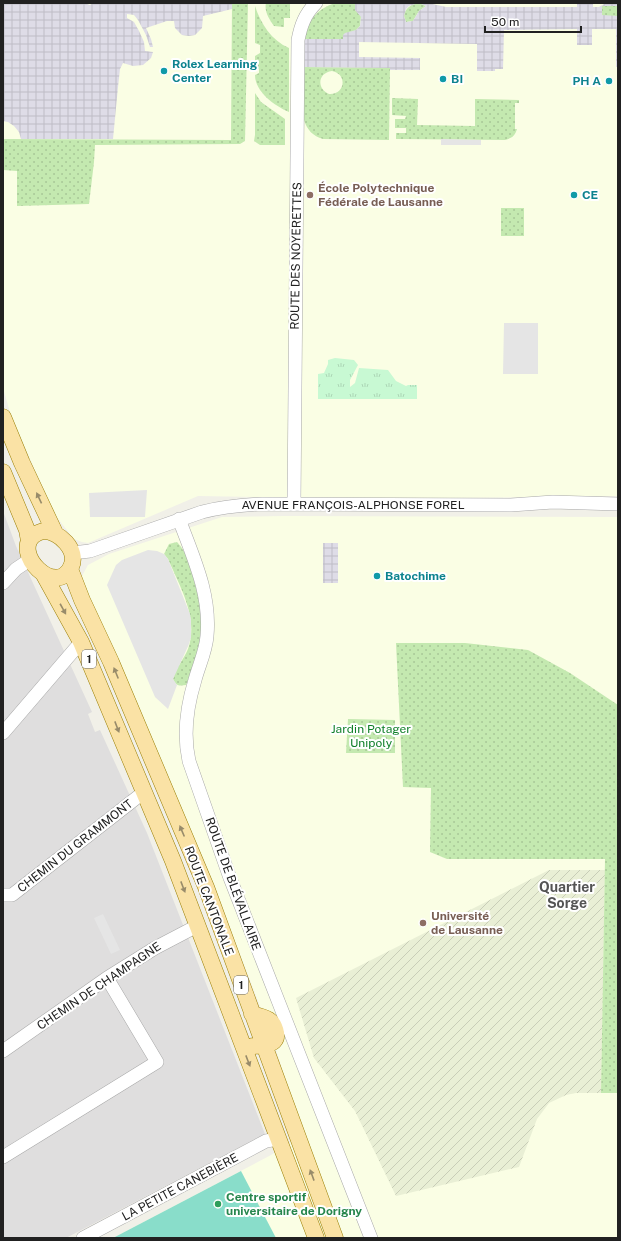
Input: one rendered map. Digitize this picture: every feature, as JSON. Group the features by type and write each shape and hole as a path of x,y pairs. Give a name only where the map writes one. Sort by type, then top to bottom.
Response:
{"main road":[{"path":"3,417 22,463 55,533 72,552 73,560 70,569 66,573 59,576 50,577 44,575 31,559 27,548 29,541 34,535 43,531 55,533"},
{"path":"3,472 27,530 29,541"},
{"name":"ROUTE CANTONALE","path":"70,569 82,600 111,662 206,888 335,1238"},
{"name":"ROUTE CANTONALE","path":"44,575 81,642 144,792 175,868 316,1238"},
{"path":"218,984 233,1005 248,1041 253,1046 264,1045"}],"street":[{"name":"ROUTE DES NOYERETTES","path":"294,504 298,40 303,22 312,6"},
{"name":"AVENUE FRANÇOIS-ALPHONSE FOREL","path":"72,552 90,551 179,519 216,508 262,504 511,505 546,502 618,504"},
{"name":"ROUTE DE BLÉVALLAIRE","path":"179,519 204,587 208,612 205,646 189,700 186,745 189,761 230,878 371,1238"},
{"path":"3,583 16,569 31,559"},
{"path":"3,733 81,642"},
{"name":"CHEMIN DU GRAMMONT","path":"4,895 12,895 144,792"},
{"name":"CHEMIN DE CHAMPAGNE","path":"3,1051 107,978 155,948 196,926"},
{"path":"3,1157 157,1062 107,978"},
{"name":"LA PETITE CANEBIÈRE","path":"83,1238 266,1141 278,1139"}],"shaded area":[{"name":"École Polytechnique Fédérale de Lausanne","path":"3,3 618,3 618,496 360,499 198,496 88,543 74,539 55,515 12,419 3,388"},
{"path":"3,3 84,3 90,5 93,3 232,3 232,9 203,16 202,28 195,35 182,35 175,28 174,21 167,21 146,28 153,47 150,47 146,35 138,20 134,15 127,14 127,18 134,22 139,31 144,42 145,51 153,52 151,58 143,65 133,66 123,63 120,69 113,139 21,139 19,132 14,126 3,121"},
{"path":"355,3 419,3 428,3 446,7 577,7 577,3 593,3 593,7 599,7 606,3 618,3 618,6 602,6 602,15 618,16 618,67 616,67 616,29 592,29 592,45 577,45 577,29 504,30 503,69 495,69 495,71 477,71 477,44 359,42 359,57 420,58 420,70 390,70 390,68 304,67 304,39 343,39 343,35 345,33 356,30 360,26 361,17 355,10","holes":["419,3 426,6 419,11 413,21 406,22 404,16 406,9 409,6"]},
{"path":"441,139 481,140 481,145 441,145"},
{"path":"504,323 538,323 538,374 503,374"},
{"path":"147,490 145,517 90,517 89,493"},
{"path":"3,511 16,546 92,712 88,714 95,732 100,730 147,833 265,1134 66,1238 3,1238"},
{"name":"Université de Lausanne","path":"222,517 618,517 618,1238 113,1238 271,1155 303,1135 276,1050 280,1041 261,1009 205,863 81,589 82,576 88,565 109,554"},
{"path":"323,543 338,543 338,583 323,583"},
{"path":"148,550 157,551 164,554 168,559 191,620 191,637 173,679 177,685 168,709 155,697 107,585 116,565 122,560"},
{"path":"549,870 605,870 601,1093 576,1093 566,1095 549,1103 537,1119 519,1167 396,1196 355,1111 314,1058 296,998"},
{"path":"103,914 120,950 111,954 94,918"},
{"name":"Centre sportif universitaire de Dorigny","path":"241,1171 276,1238 113,1238"}],"green space":[{"path":"232,3 248,3 245,141 240,144 95,145 89,204 17,206 17,171 3,170 3,139 231,140"},
{"path":"266,3 290,3 290,18 284,18 284,27 274,26 266,12"},
{"path":"335,3 355,3 355,10 361,16 360,26 343,39 304,39 308,26 314,16 323,8"},
{"path":"419,3 426,6 419,11 413,21 406,22 404,16 407,9 413,4"},
{"path":"255,6 260,19 272,36 277,41 289,48 289,112 267,98 258,87 256,81 255,75 259,73 259,69 255,68 255,56 260,53 260,45 255,43"},
{"path":"602,6 618,6 618,16 602,16"},
{"path":"304,67 390,68 389,140 323,139 311,132 304,120","holes":["332,71 341,76 341,88 338,91 329,94 322,89 320,81 321,78 327,72"]},
{"path":"255,93 261,102 285,119 285,145 260,145 254,141"},
{"path":"392,98 418,99 417,125 475,126 475,99 519,100 519,103 515,103 515,129 517,129 513,136 505,140 396,139 396,133 406,133 406,128 395,128 395,119 405,119 406,116 392,115"},
{"path":"501,208 524,208 524,236 501,236"},
{"path":"335,358 354,360 358,365 350,380 350,387 355,383 359,368 388,370 396,381 406,386 417,385 417,399 318,399 318,374 324,373 328,360"},
{"path":"177,542 187,556 191,567 202,614 201,632 196,660 186,685 178,685 173,679 188,649 191,637 190,614 183,592 168,559 164,554 169,544"},
{"path":"396,643 465,643 528,650 570,673 618,705 618,1093 601,1093 605,859 447,859 430,852 431,788 403,787"},
{"name":"Jardin Potager Unipoly","path":"348,719 395,720 395,753 346,753"}],"place":[{"name":"Rolex Learning Center","path":"164,71"},
{"name":"BI","path":"443,79"},
{"name":"PH A","path":"609,81"},
{"name":"École Polytechnique Fédérale de Lausanne","path":"310,195"},
{"name":"CE","path":"574,195"},
{"name":"Batochime","path":"377,576"},
{"name":"Université de Lausanne","path":"423,923"},
{"name":"Centre sportif universitaire de Dorigny","path":"218,1204"}],"district":[{"name":"Quartier Sorge","path":"567,896"}]}
